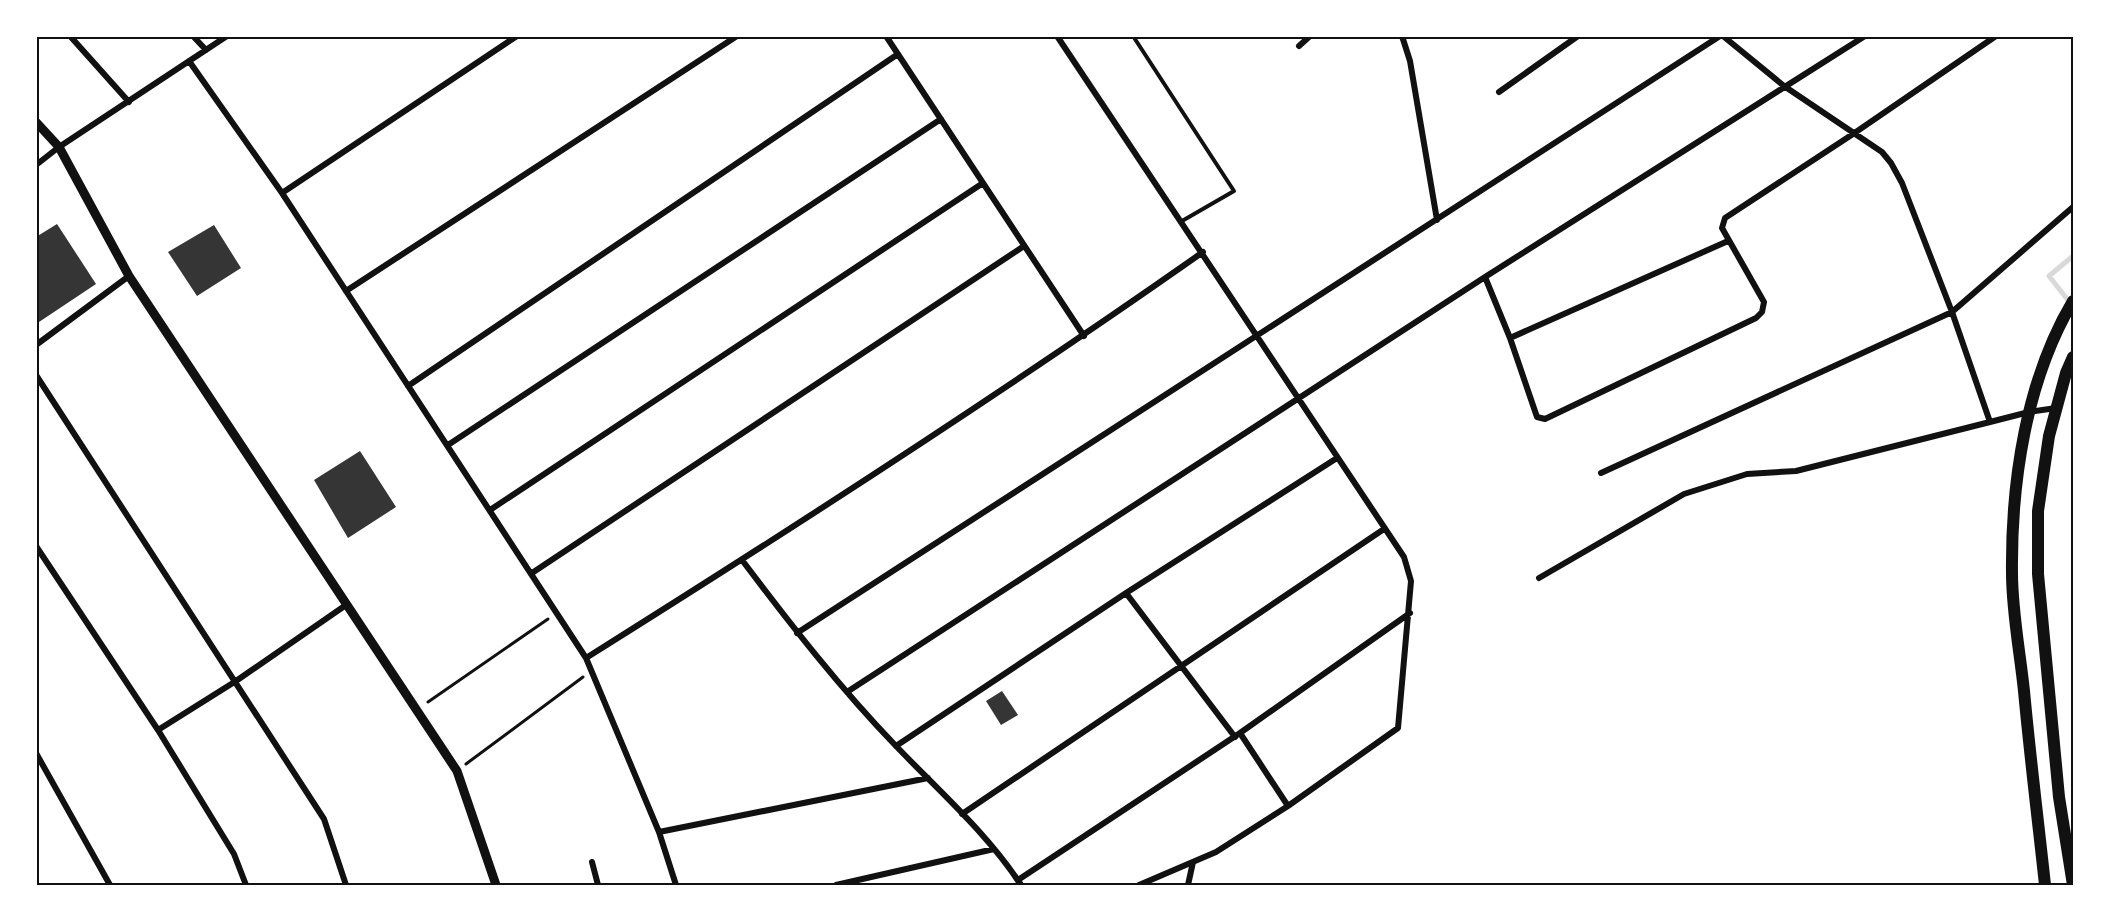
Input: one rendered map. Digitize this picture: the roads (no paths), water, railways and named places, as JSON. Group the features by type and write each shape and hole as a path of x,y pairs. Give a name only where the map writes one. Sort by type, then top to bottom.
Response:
{"main road":[{"path":"2045,885 2012,574 2016,493 2029,412 2043,362 2073,301"},
{"path":"2073,357 2049,436 2038,511 2038,574 2059,797 2073,885"}],"street":[{"path":"70,36 129,102"},
{"path":"193,36 206,50"},
{"path":"36,165 59,147 227,36"},
{"path":"282,193 517,36"},
{"path":"346,291 736,36"},
{"path":"886,36 1083,336"},
{"path":"1057,36 1203,252 1336,459 1404,557 1411,581 1410,613 1398,728 1288,806 1216,852 1139,885"},
{"path":"1299,46 1310,36"},
{"path":"1402,36 1410,61 1437,220"},
{"path":"1499,92 1578,36"},
{"path":"797,633 1721,36 1784,86 1882,152 1891,163 1902,183 1952,312 1990,422"},
{"path":"847,692 1485,277 1865,36"},
{"path":"1485,277 1537,417 1545,419 1756,318 1762,312 1764,302 1728,241 1722,228 1725,218 1996,36"},
{"path":"408,386 898,54"},
{"path":"189,61 282,193 586,658 659,832 676,885"},
{"path":"448,446 941,119"},
{"path":"36,122 59,147 129,276 457,771 496,885"},
{"path":"490,510 983,183"},
{"path":"1601,472 1952,312 2073,207"},
{"path":"1509,338 1728,241"},
{"path":"532,573 1024,246"},
{"path":"586,658 742,560 1083,336 1203,252"},
{"path":"36,345 129,276"},
{"path":"36,375 324,819 346,885"},
{"path":"1539,578 1684,494 1747,474 1796,471 2029,412 2057,408"},
{"path":"896,746 1126,593 1336,459"},
{"path":"962,814 1384,529"},
{"path":"36,546 158,730 234,854 246,885"},
{"path":"742,560 797,633 847,692 994,849 1019,882 1237,735 1410,613"},
{"path":"1126,593 1237,735 1288,806"},
{"path":"158,730 236,681 346,605"},
{"path":"36,753 110,885"},
{"path":"659,832 928,778"},
{"path":"836,885 994,849"},
{"path":"592,862 598,885"},
{"path":"1188,885 1193,862"}],"lane":[{"path":"1133,36 1234,191 1182,221"}],"waterway":[{"path":"2071,304 2049,276 2073,256"}]}
